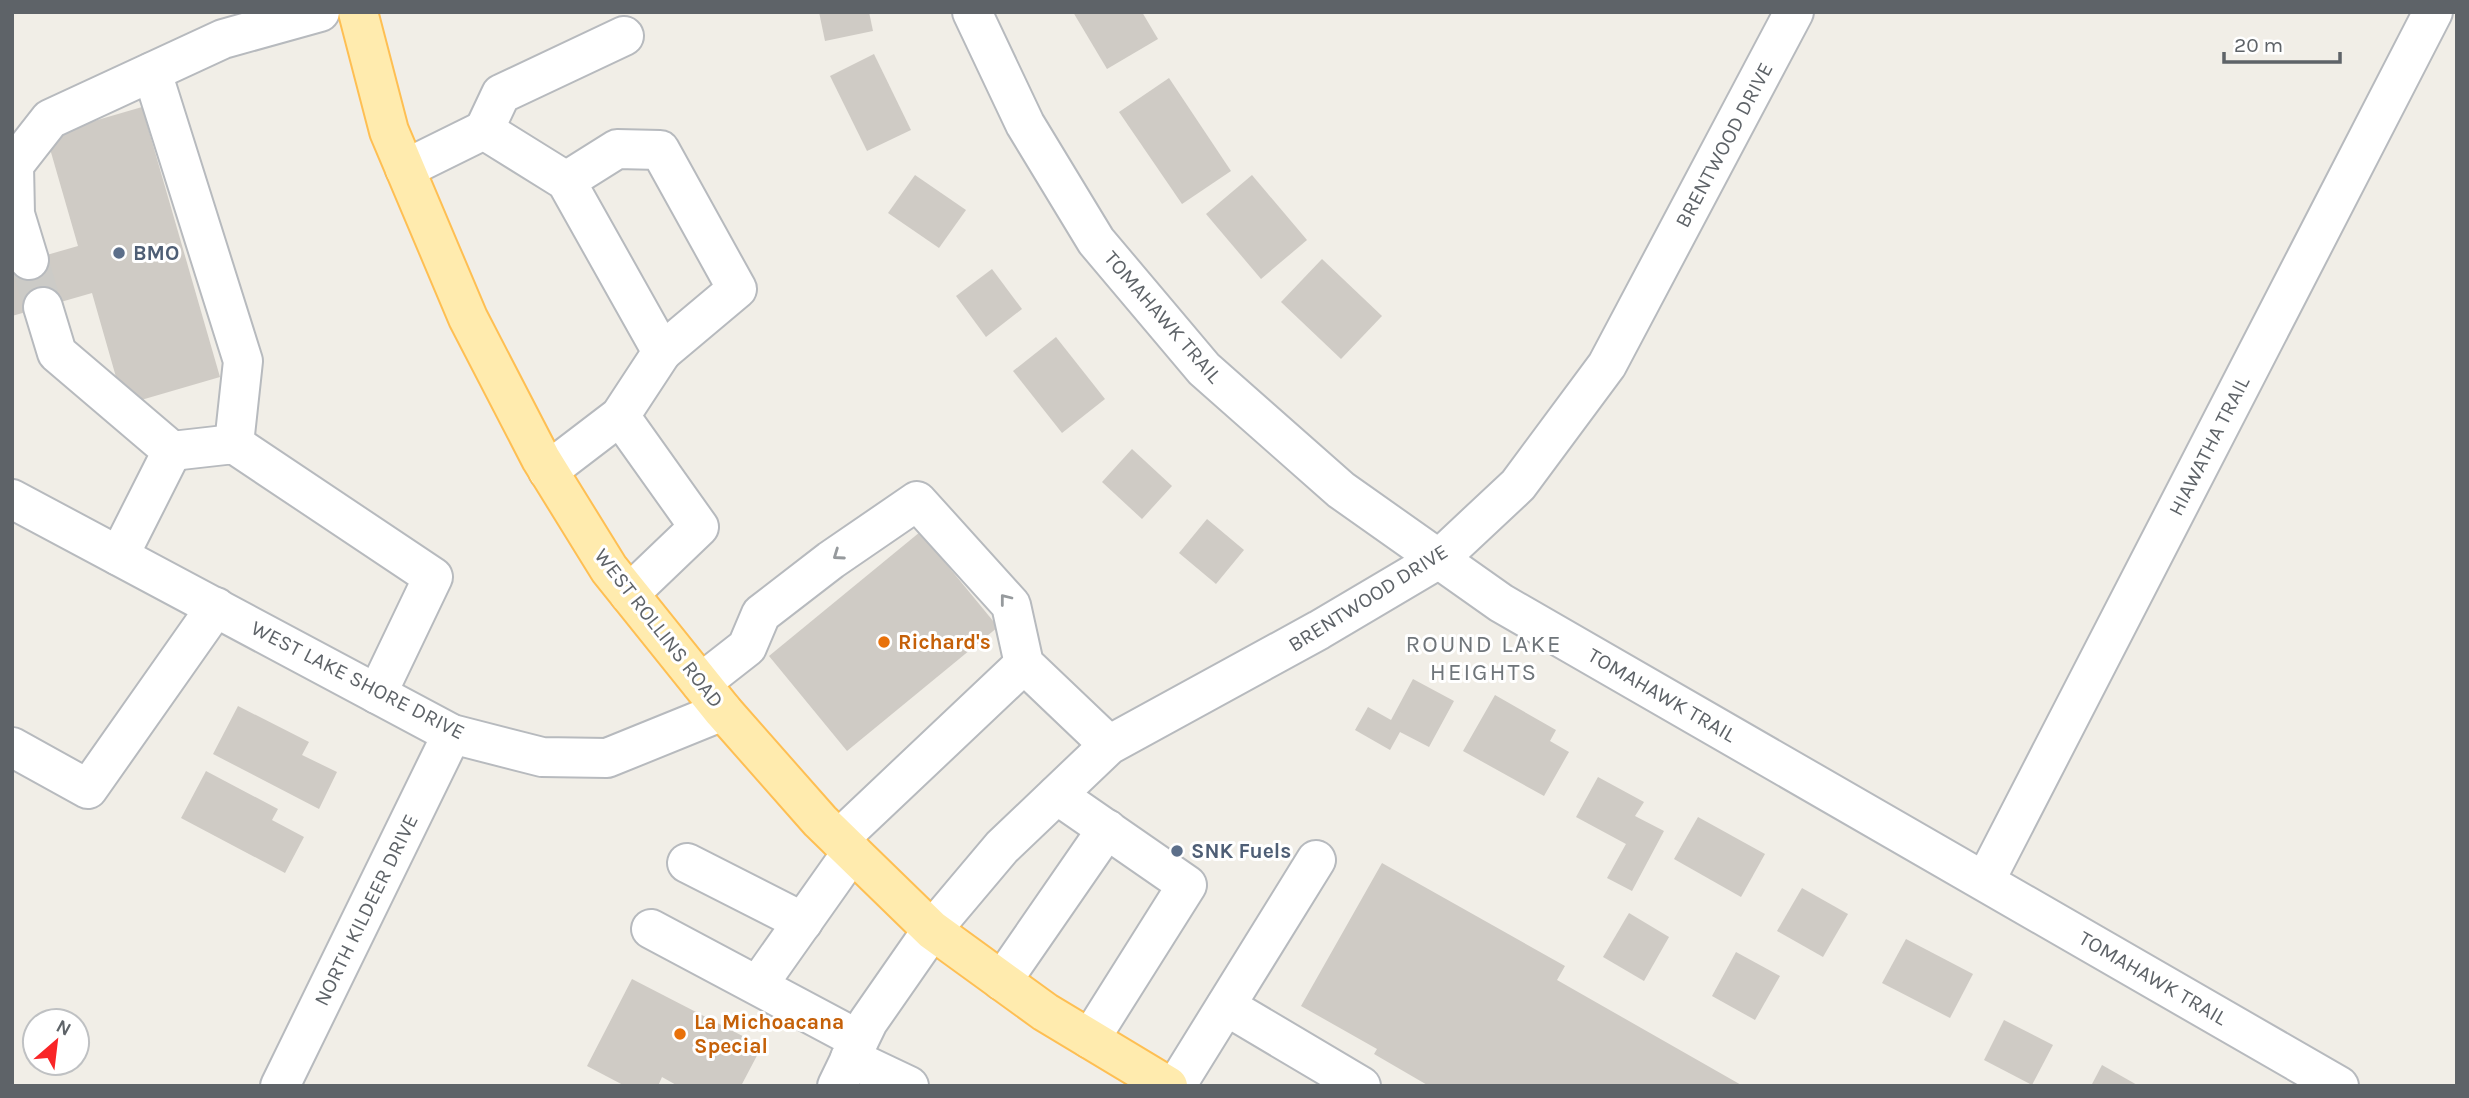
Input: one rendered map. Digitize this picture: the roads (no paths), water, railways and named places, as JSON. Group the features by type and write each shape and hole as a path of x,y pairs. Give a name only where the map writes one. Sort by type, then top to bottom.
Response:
{"main road":[{"name":"WEST ROLLINS ROAD","path":"358,12 389,131 468,318 548,471 608,569 712,697 845,846 932,930 1002,981 1167,1086"}],"street":[{"path":"29,260 15,214 14,165 50,119 223,39 320,12"},
{"name":"TOMAHAWK TRAIL","path":"972,12 1025,124 1096,241 1204,369 1341,490 1514,611 2339,1086"},
{"name":"BRENTWOOD DRIVE","path":"849,1061 868,1022 932,930 1002,847 1109,746 1319,630 1439,559 1518,485 1607,365 1794,12"},
{"name":"HIAWATHA TRAIL","path":"1985,881 2433,12"},
{"path":"405,169 484,130 501,94 624,36"},
{"path":"152,72 243,361 234,444"},
{"path":"484,130 566,181 662,352"},
{"path":"548,471 620,416 662,352 737,289 660,150 617,149 566,181"},
{"path":"43,307 57,353 172,451 234,444 433,577 377,694"},
{"path":"620,416 699,527 629,594"},
{"path":"119,556 172,451"},
{"name":"WEST LAKE SHORE DRIVE","path":"13,501 452,734 542,757 607,758 712,697 747,647 761,614 831,560 917,501 1011,605 1024,663"},
{"path":"12,747 88,789 216,607"},
{"path":"758,985 803,922 845,846 1024,663 1109,746"},
{"name":"NORTH KILDEER DRIVE","path":"280,1086 452,734"},
{"path":"1057,795 1187,885 1090,1039"},
{"path":"1002,981 1107,829"},
{"path":"1176,1086 1316,860"},
{"path":"687,863 803,922"},
{"path":"651,929 758,985 849,1061 909,1086"},
{"path":"1226,1006 1361,1086"}],"tunnel":[{"path":"29,260 43,307"}],"place":[{"name":"BMO","path":"119,253"},
{"name":"Richard's","path":"884,642"},
{"name":"SNK Fuels","path":"1177,851"},
{"name":"La Michoacana Special","path":"680,1034"}],"district":[{"name":"ROUND LAKE HEIGHTS","path":"1484,658"}]}
